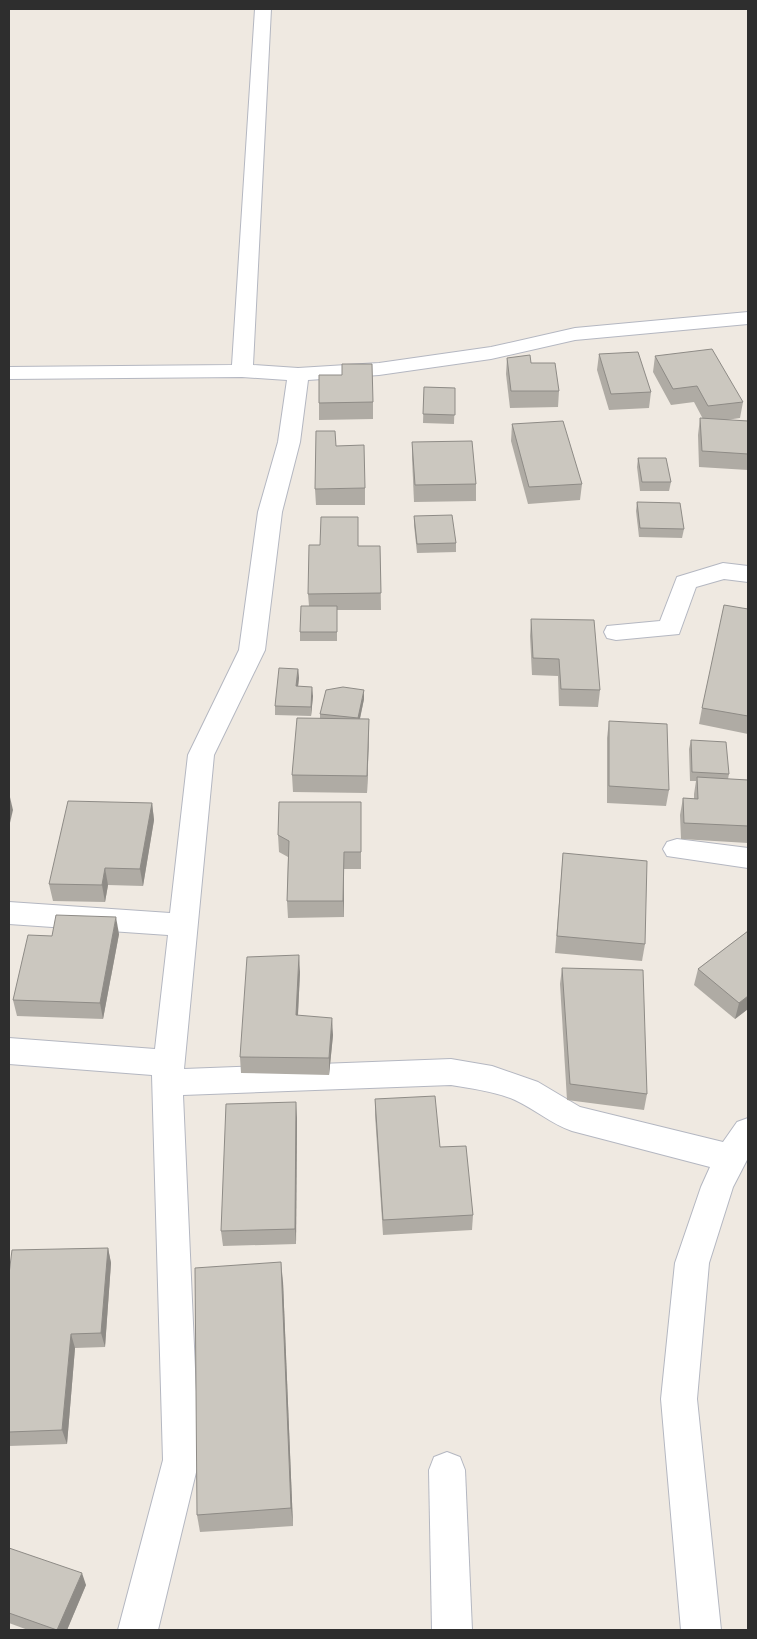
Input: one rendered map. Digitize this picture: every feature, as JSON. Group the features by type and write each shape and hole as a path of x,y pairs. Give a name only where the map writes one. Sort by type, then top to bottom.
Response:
{"street":[{"path":"242,371 263,9"},
{"path":"9,373 242,371 298,374 379,369 491,353 575,334 748,318"},
{"path":"138,1630 181,1460 168,1073 201,755 252,650 270,512 289,442 298,374"},
{"path":"616,632 670,628 686,582 723,571 748,574"},
{"path":"677,848 748,858"},
{"path":"9,913 183,925"},
{"path":"9,1051 168,1073 330,1075 451,1072 492,1080 527,1091 572,1118 739,1145 717,1187 692,1263 679,1399 701,1630"},
{"path":"447,1470 452,1630"}],"building":[{"path":"712,349 743,402 708,406 697,386 673,389 655,356"},
{"path":"638,352 651,392 611,394 599,354"},
{"path":"530,355 531,363 555,363 559,391 511,391 507,358"},
{"path":"342,364 372,364 373,402 319,403 319,375 342,375"},
{"path":"424,387 455,388 455,415 423,414"},
{"path":"700,418 748,421 748,454 702,451"},
{"path":"563,421 582,484 529,487 512,424"},
{"path":"316,431 335,431 336,446 364,445 365,488 315,489"},
{"path":"472,441 476,484 415,485 412,442"},
{"path":"638,458 666,458 671,482 642,482"},
{"path":"637,502 680,503 684,529 640,528"},
{"path":"452,515 456,543 417,544 414,516"},
{"path":"321,517 358,517 358,546 380,546 381,593 308,594 309,545 320,545"},
{"path":"724,605 748,609 748,716 702,708"},
{"path":"301,606 337,606 337,632 300,632"},
{"path":"531,619 594,620 600,690 561,689 559,659 533,658"},
{"path":"279,668 298,669 296,686 312,687 311,707 275,706"},
{"path":"343,687 364,690 358,718 320,714 326,690"},
{"path":"297,718 369,719 367,776 292,775"},
{"path":"609,721 667,724 669,790 609,786"},
{"path":"691,740 726,742 729,774 692,772"},
{"path":"697,777 748,780 748,826 684,823 683,798 698,799"},
{"path":"68,801 152,803 140,869 105,868 102,885 49,884"},
{"path":"279,802 361,802 361,852 344,852 343,901 287,901 289,841 278,835"},
{"path":"563,853 647,861 645,944 557,936"},
{"path":"56,915 116,917 100,1003 13,1000 28,935 52,936"},
{"path":"748,931 748,996 739,1003 698,969"},
{"path":"299,955 296,1015 332,1018 329,1058 240,1057 247,957"},
{"path":"562,968 643,970 647,1094 570,1084"},
{"path":"435,1096 440,1147 466,1146 473,1215 383,1220 375,1099"},
{"path":"296,1102 295,1229 221,1231 226,1104"},
{"path":"108,1248 101,1333 71,1334 62,1430 9,1432 9,1274 12,1250"},
{"path":"281,1262 291,1508 197,1515 195,1268"},
{"path":"9,1548 82,1573 57,1630 9,1613"}]}
